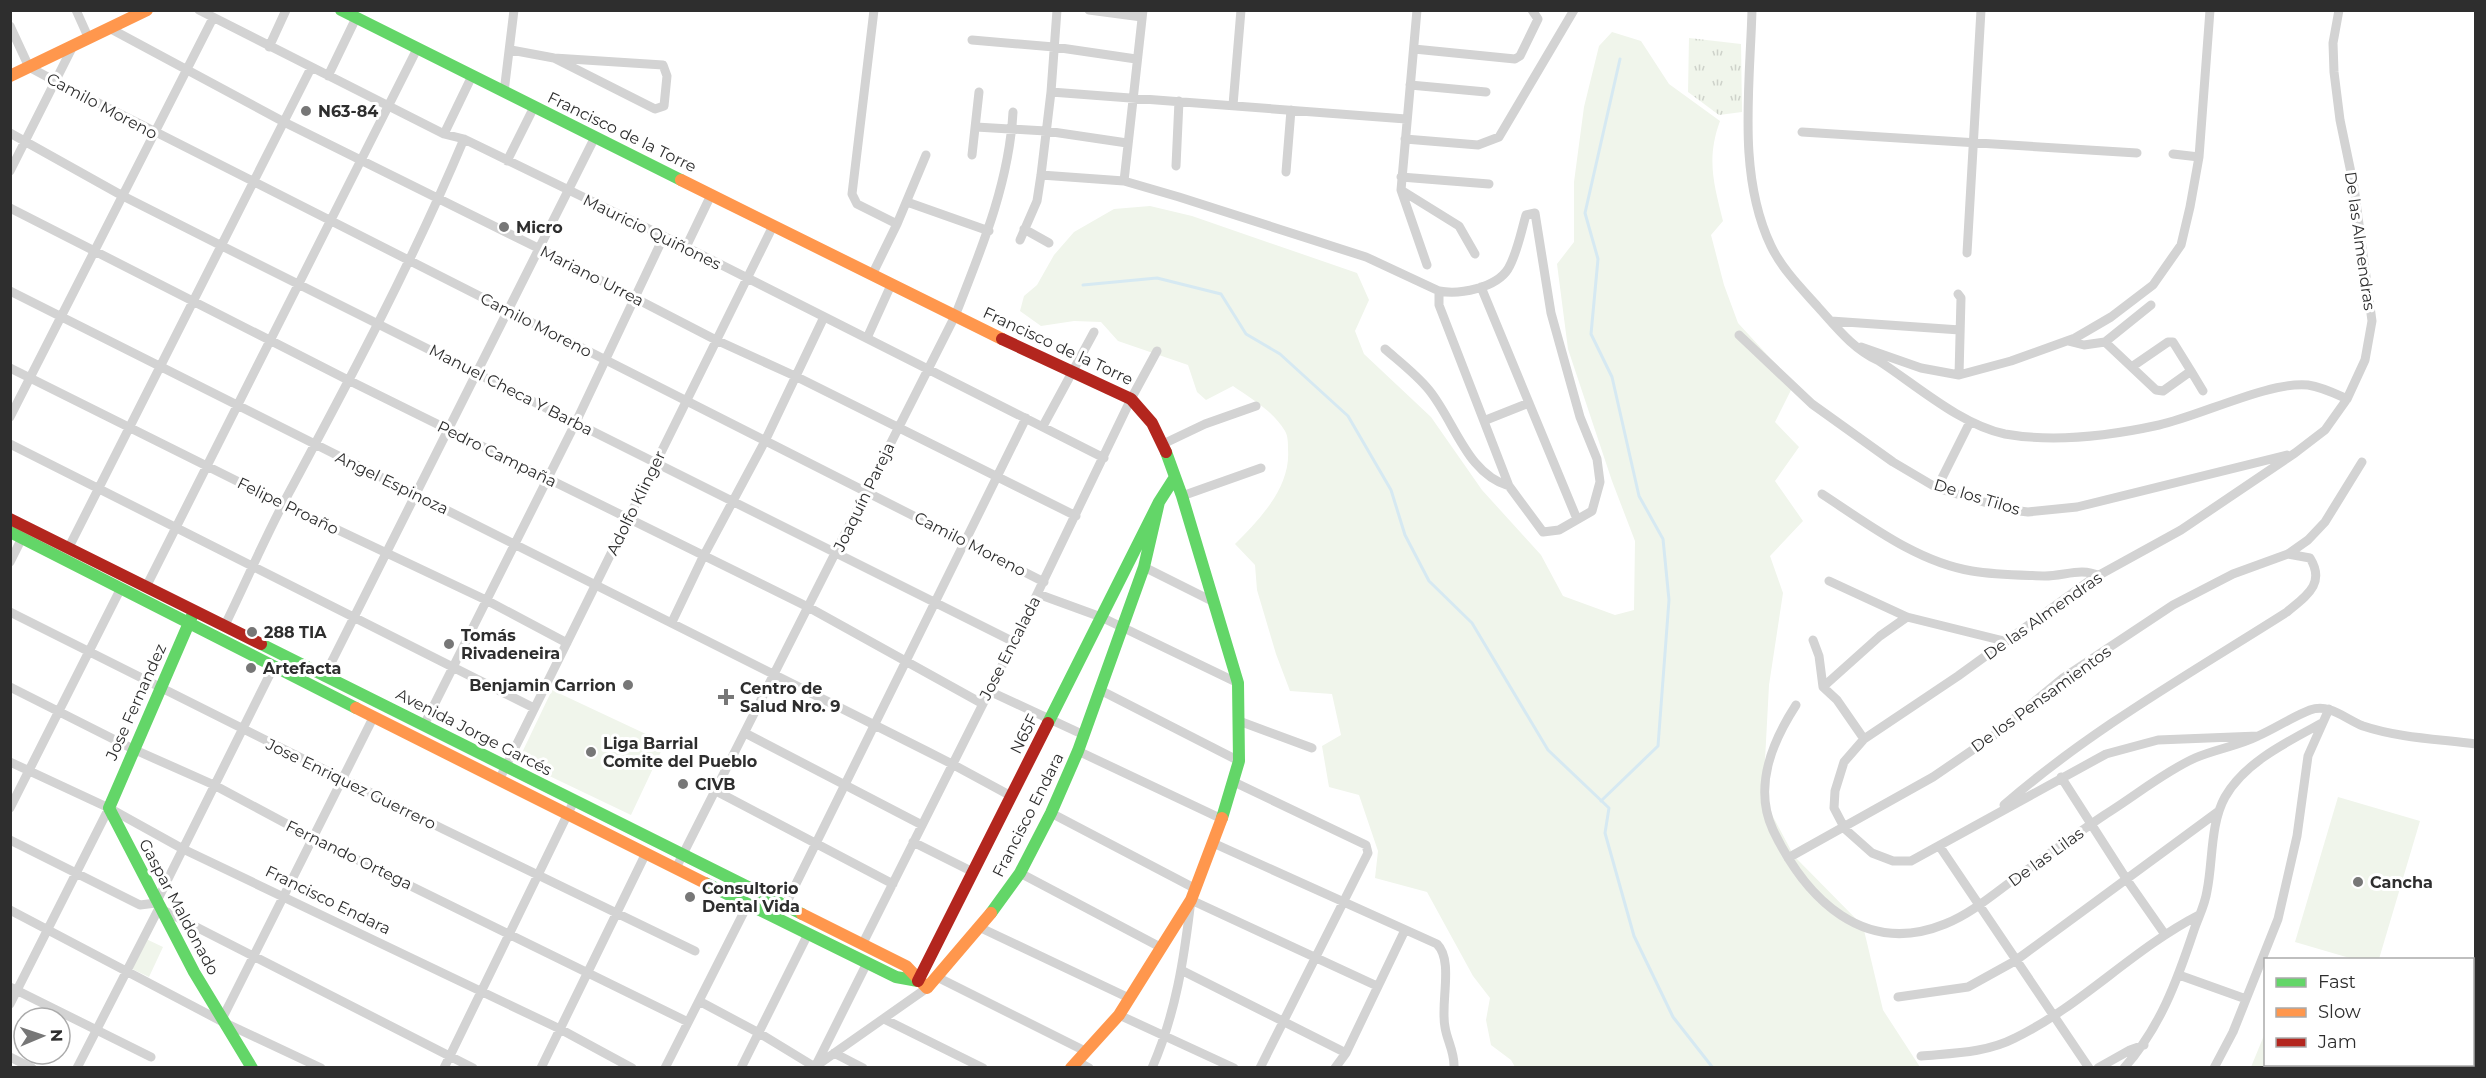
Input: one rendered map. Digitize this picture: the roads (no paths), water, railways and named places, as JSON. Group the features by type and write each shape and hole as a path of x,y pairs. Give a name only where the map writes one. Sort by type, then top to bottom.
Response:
{"street":[{"path":"76,10 89,39"},
{"path":"10,76 147,10"},
{"name":"Mauricio Quiñones","path":"199,10 444,134 464,139 568,192 664,236 1104,458"},
{"path":"269,46 286,10"},
{"name":"Francisco de la Torre","path":"342,10 891,285 1070,373 1131,399 1152,423 1164,444 1182,496 1238,683 1239,761 1222,819 1193,894 1119,1015 1081,1062"},
{"path":"504,92 511,50 514,10"},
{"path":"874,10 852,194 857,204 897,225"},
{"path":"1020,240 1036,201 1041,175 1052,92 1057,10"},
{"path":"1089,10 1143,14 1136,59 1124,181"},
{"path":"1233,105 1241,10"},
{"path":"1417,10 1401,190 1427,265"},
{"path":"1414,49 1515,59 1524,48 1538,19 1538,15 1532,10"},
{"path":"1405,139 1478,145 1498,137 1574,10"},
{"path":"1752,10 1749,136 1752,180 1760,221 1785,270 1850,343 1970,422 2004,434 2065,439 2160,425 2286,385 2324,389 2347,399"},
{"path":"1967,253 1981,10"},
{"path":"1850,343 1921,368 1959,375 2011,361 2067,340 2111,317 2153,285 2181,245 2199,157 2210,10"},
{"name":"De las Almendras","path":"2258,736 2170,739 2141,743 2106,754 1911,861 1893,861 1872,853 1845,828 1834,808 1834,791 1844,762 1864,739 1958,676 2004,641 2099,576 2181,530 2295,453 2325,430 2347,399 2365,360 2372,321 2354,187 2340,120 2334,72 2333,43 2338,10"},
{"path":"10,417 213,18"},
{"path":"328,76 357,18"},
{"path":"10,26 29,67"},
{"name":"Mariano Urrea","path":"111,28 187,67 284,122 538,248 716,340 795,376 1076,516"},
{"path":"972,40 1054,47 1136,59"},
{"path":"10,171 72,48"},
{"path":"147,585 417,49"},
{"path":"511,50 554,58 659,64 666,67 665,103 662,108 655,109 554,58"},
{"name":"Camilo Moreno","path":"29,67 154,133 1044,582"},
{"path":"69,547 311,68"},
{"path":"444,134 472,76"},
{"path":"1410,85 1486,92"},
{"path":"972,155 979,92"},
{"path":"1052,92 1406,119"},
{"path":"1176,166 1179,101"},
{"path":"507,161 534,107"},
{"path":"1286,172 1291,110"},
{"name":"Joaquín Pareja","path":"676,868 955,316 988,231 1002,185 1013,112"},
{"path":"976,127 1046,132 1127,143"},
{"path":"1802,132 2137,153"},
{"name":"Manuel Checa Y Barba","path":"10,133 122,195 222,246 1014,642"},
{"path":"324,676 594,137"},
{"path":"225,625 283,504 316,445 439,199 464,139"},
{"path":"2173,154 2199,157"},
{"path":"872,275 897,225 926,155"},
{"path":"1041,175 1124,181 1366,257 1439,291 1454,294 1481,287 1508,268 1526,215 1533,212 1537,215 1551,313 1580,417 1598,465 1600,482 1592,511 1559,530 1543,532 1509,486 1486,420 1440,305 1439,291"},
{"path":"1401,177 1489,184"},
{"path":"1401,190 1459,226 1475,254"},
{"path":"686,247 711,195"},
{"path":"907,202 988,231"},
{"name":"Pedro Campaña","path":"10,208 348,380 808,607 983,704"},
{"name":"Adolfo Klinger","path":"499,780 773,226"},
{"path":"1024,229 1049,243"},
{"path":"424,725 637,299 664,236"},
{"path":"867,338 891,285"},
{"path":"1481,287 1577,519"},
{"name":"Angel Espinoza","path":"10,291 415,495 515,542 952,764"},
{"path":"1958,294 1961,298 1959,375"},
{"path":"2067,340 2084,345 2105,342 2151,304"},
{"path":"672,622 703,557 765,441 824,317"},
{"path":"1831,321 1960,330"},
{"path":"1043,426 1094,332"},
{"name":"De los Tilos","path":"1739,335 1812,404 1893,462 1937,488 2011,510 2028,512 2077,507 2295,453"},
{"path":"2105,342 2156,390 2163,391 2191,371"},
{"path":"2133,366 2168,342 2172,342 2203,391"},
{"path":"1385,349 1429,390 1479,467 1494,482 1509,486"},
{"name":"Jose Encalada","path":"862,945 1044,582 1131,399 1157,351"},
{"name":"Felipe Proaño","path":"10,368 283,504 486,600 567,643"},
{"path":"1486,420 1529,403"},
{"path":"1164,444 1205,424 1256,406"},
{"path":"785,906 1026,418"},
{"path":"1937,488 1970,422"},
{"path":"10,444 534,708"},
{"name":"De los Pensamientos","path":"1788,858 1933,777 1993,736 2063,678 2174,605 2233,574 2288,554 2308,540 2325,522 2362,462"},
{"path":"1182,496 1261,468"},
{"path":"1159,502 1175,477"},
{"path":"1822,494 1895,542 1950,566 1998,574 2048,576 2084,571 2099,576"},
{"name":"Francisco Endara","path":"814,1067 884,1019 923,985 937,977 981,928 1020,873 1051,813 1084,735 1144,567 1159,502"},
{"name":"N65F","path":"923,985 973,872 1159,502"},
{"name":"Avenida Jorge Garcés","path":"10,519 147,585 505,767 906,966 923,985"},
{"name":"Avenida Jorge Garcés","path":"10,532 567,815 896,977 923,985"},
{"path":"10,562 22,538"},
{"path":"1991,816 2027,785 2116,721 2287,612 2309,593 2316,581 2317,569 2310,558 2288,554"},
{"path":"1144,567 1212,600"},
{"path":"1829,581 1907,617 2004,641"},
{"path":"10,808 121,588"},
{"path":"1038,594 1101,617 1238,683"},
{"name":"Jose Fernandez","path":"109,808 195,610"},
{"name":"Jose Enriquez Guerrero","path":"10,612 161,686 243,730 695,951"},
{"path":"1823,687 1880,636 1907,617"},
{"path":"1813,640 1819,656 1823,687 1837,700 1864,739"},
{"path":"77,1068 274,666"},
{"name":"Fernando Ortega","path":"10,687 133,750 214,785 313,838 688,1022"},
{"path":"1100,690 1239,761"},
{"path":"989,691 1084,735"},
{"name":"De las Lilas","path":"1796,705 1774,745 1764,795 1765,811 1788,858 1815,895 1848,922 1871,931 1902,934 1946,924 1980,905 2092,824 2183,764 2258,736 2310,710 2329,710"},
{"path":"2214,1068 2246,999 2278,919 2297,836 2306,763 2311,745 2329,710 2362,725 2385,732 2475,744"},
{"path":"221,1021 374,716"},
{"path":"1239,722 1312,748"},
{"path":"2124,1068 2156,1027 2179,975 2207,893 2219,811 2232,787 2244,774 2273,751 2322,723"},
{"path":"745,733 922,825"},
{"path":"1078,751 1222,819"},
{"name":"Francisco Endara","path":"10,762 109,808 183,849 560,1029 632,1068"},
{"path":"952,764 1011,796"},
{"path":"2061,777 2164,933"},
{"path":"1234,782 1366,845 1366,860 1260,1068"},
{"path":"716,791 894,884"},
{"path":"444,1068 574,801"},
{"path":"10,1004 14,989 48,930 109,808"},
{"name":"Gaspar Maldonado","path":"109,808 157,905 221,1021 252,1068"},
{"path":"1898,998 1968,987 2015,961 2219,811"},
{"path":"1051,813 1193,894 1315,959 1377,986"},
{"path":"10,840 77,871 140,905 157,905 473,1068"},
{"path":"913,842 973,872"},
{"path":"1213,843 1442,949 1446,963 1443,1001 1445,1027 1454,1056 1454,1068"},
{"path":"1940,847 2089,1068"},
{"path":"542,1068 646,854"},
{"path":"1020,873 1162,948"},
{"path":"1152,1068 1167,1035 1183,971 1193,894"},
{"path":"665,1068 748,904"},
{"path":"10,910 221,1021 321,1068"},
{"path":"1921,1056 1980,1050 2015,1039 2053,1015 2164,933 2199,915"},
{"path":"981,928 1129,998"},
{"path":"1335,1068 1346,1053 1405,930"},
{"path":"741,1068 808,934"},
{"path":"699,1001 759,1032 814,1067 867,963"},
{"path":"1183,971 1346,1053"},
{"path":"2179,975 2246,999"},
{"path":"937,977 1081,1062"},
{"path":"14,989 151,1057"},
{"path":"1119,1015 1167,1035 1234,1068"},
{"path":"884,1019 983,1068"},
{"path":"2098,1068 2144,1045"},
{"path":"834,1053 863,1068"},
{"path":"10,1057 32,1068"}],"waterway":[{"path":"1601,801 1658,746 1669,600 1663,539 1639,496 1612,377 1591,334 1598,259 1585,213 1620,59"},
{"path":"1083,285 1157,278 1221,294 1246,334 1280,354 1348,416 1391,490 1405,535 1429,581 1472,623 1548,750 1609,808 1605,833 1634,936 1673,1017 1713,1068"}],"place":[{"name":"N63-84","path":"306,111"},
{"name":"Micro","path":"504,227"},
{"name":"288 TIA","path":"252,632"},
{"name":"Tomás Rivadeneira","path":"449,644"},
{"name":"Artefacta","path":"251,668"},
{"name":"Benjamin Carrion","path":"628,685"},
{"name":"Centro de Salud Nro. 9","path":"726,697"},
{"name":"Liga Barrial Comite del Pueblo","path":"591,752"},
{"name":"CIVB","path":"683,784"},
{"name":"Cancha","path":"2358,882"},
{"name":"Consultorio Dental Vida","path":"690,897"}]}
